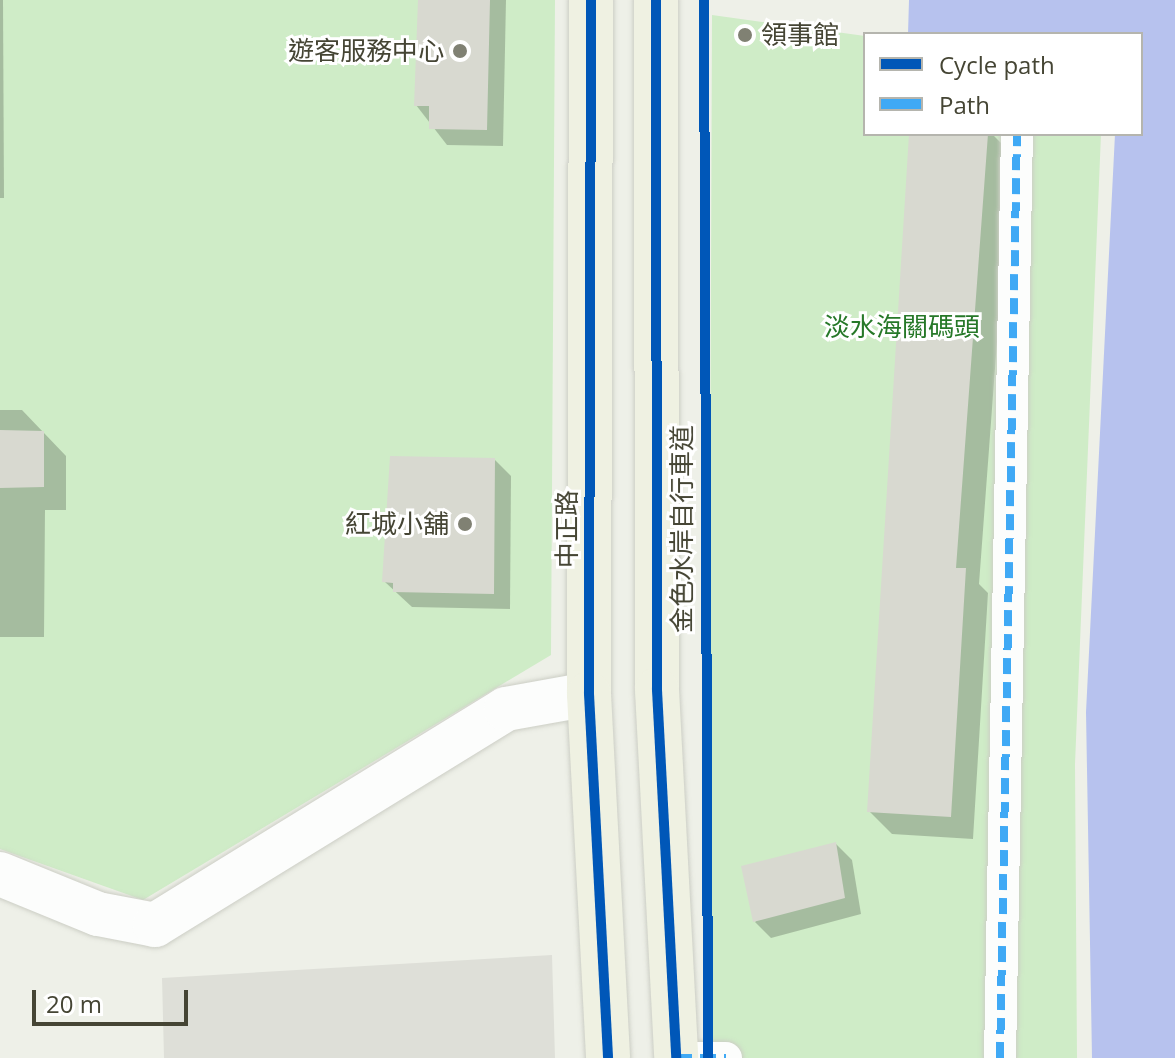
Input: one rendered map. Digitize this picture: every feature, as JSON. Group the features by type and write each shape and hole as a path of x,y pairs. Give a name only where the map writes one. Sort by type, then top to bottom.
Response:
{"main road":[{"name":"中正路","path":"591,0 589,694 608,1058"},
{"path":"656,0 657,690 676,1058"}],"street":[{"path":"1000,1058 1017,136"},
{"path":"0,874 98,914 155,925 506,709 589,694"},
{"path":"676,1058 726,1058"}],"green space":[{"path":"0,0 555,0 551,655 143,900 0,849"},
{"name":"淡水海關碼頭","path":"712,15 863,36 863,136 1101,136 1075,764 1077,1058 708,1058"}],"shaded area":[{"path":"552,955 555,1058 164,1058 162,978"}],"water":[{"path":"909,0 1175,0 1175,1058 1092,1058 1086,712 1115,136 1143,136 1143,32 908,32"}],"building":[{"name":"遊客服務中心","path":"418,0 490,0 487,130 429,129 429,106 414,106"},
{"path":"909,136 988,136 956,568 966,568 951,817 867,812"},
{"path":"0,430 44,431 44,487 0,488"},
{"path":"390,456 495,458 494,594 393,592 393,583 382,582"},
{"path":"836,842 845,898 753,922 741,866"}],"marked path":[{"path":"1000,1058 1017,136"},
{"path":"676,1058 726,1058"}],"cycle path":[{"path":"591,0 589,694 608,1058"},
{"name":"金色水岸自行車道","path":"656,0 657,690 676,1058"},
{"name":"金色水岸自行車道","path":"704,0 708,1058"}],"place":[{"name":"領事館","path":"745,35"},
{"name":"遊客服務中心","path":"460,51"},
{"name":"紅城小舖","path":"465,524"}]}
